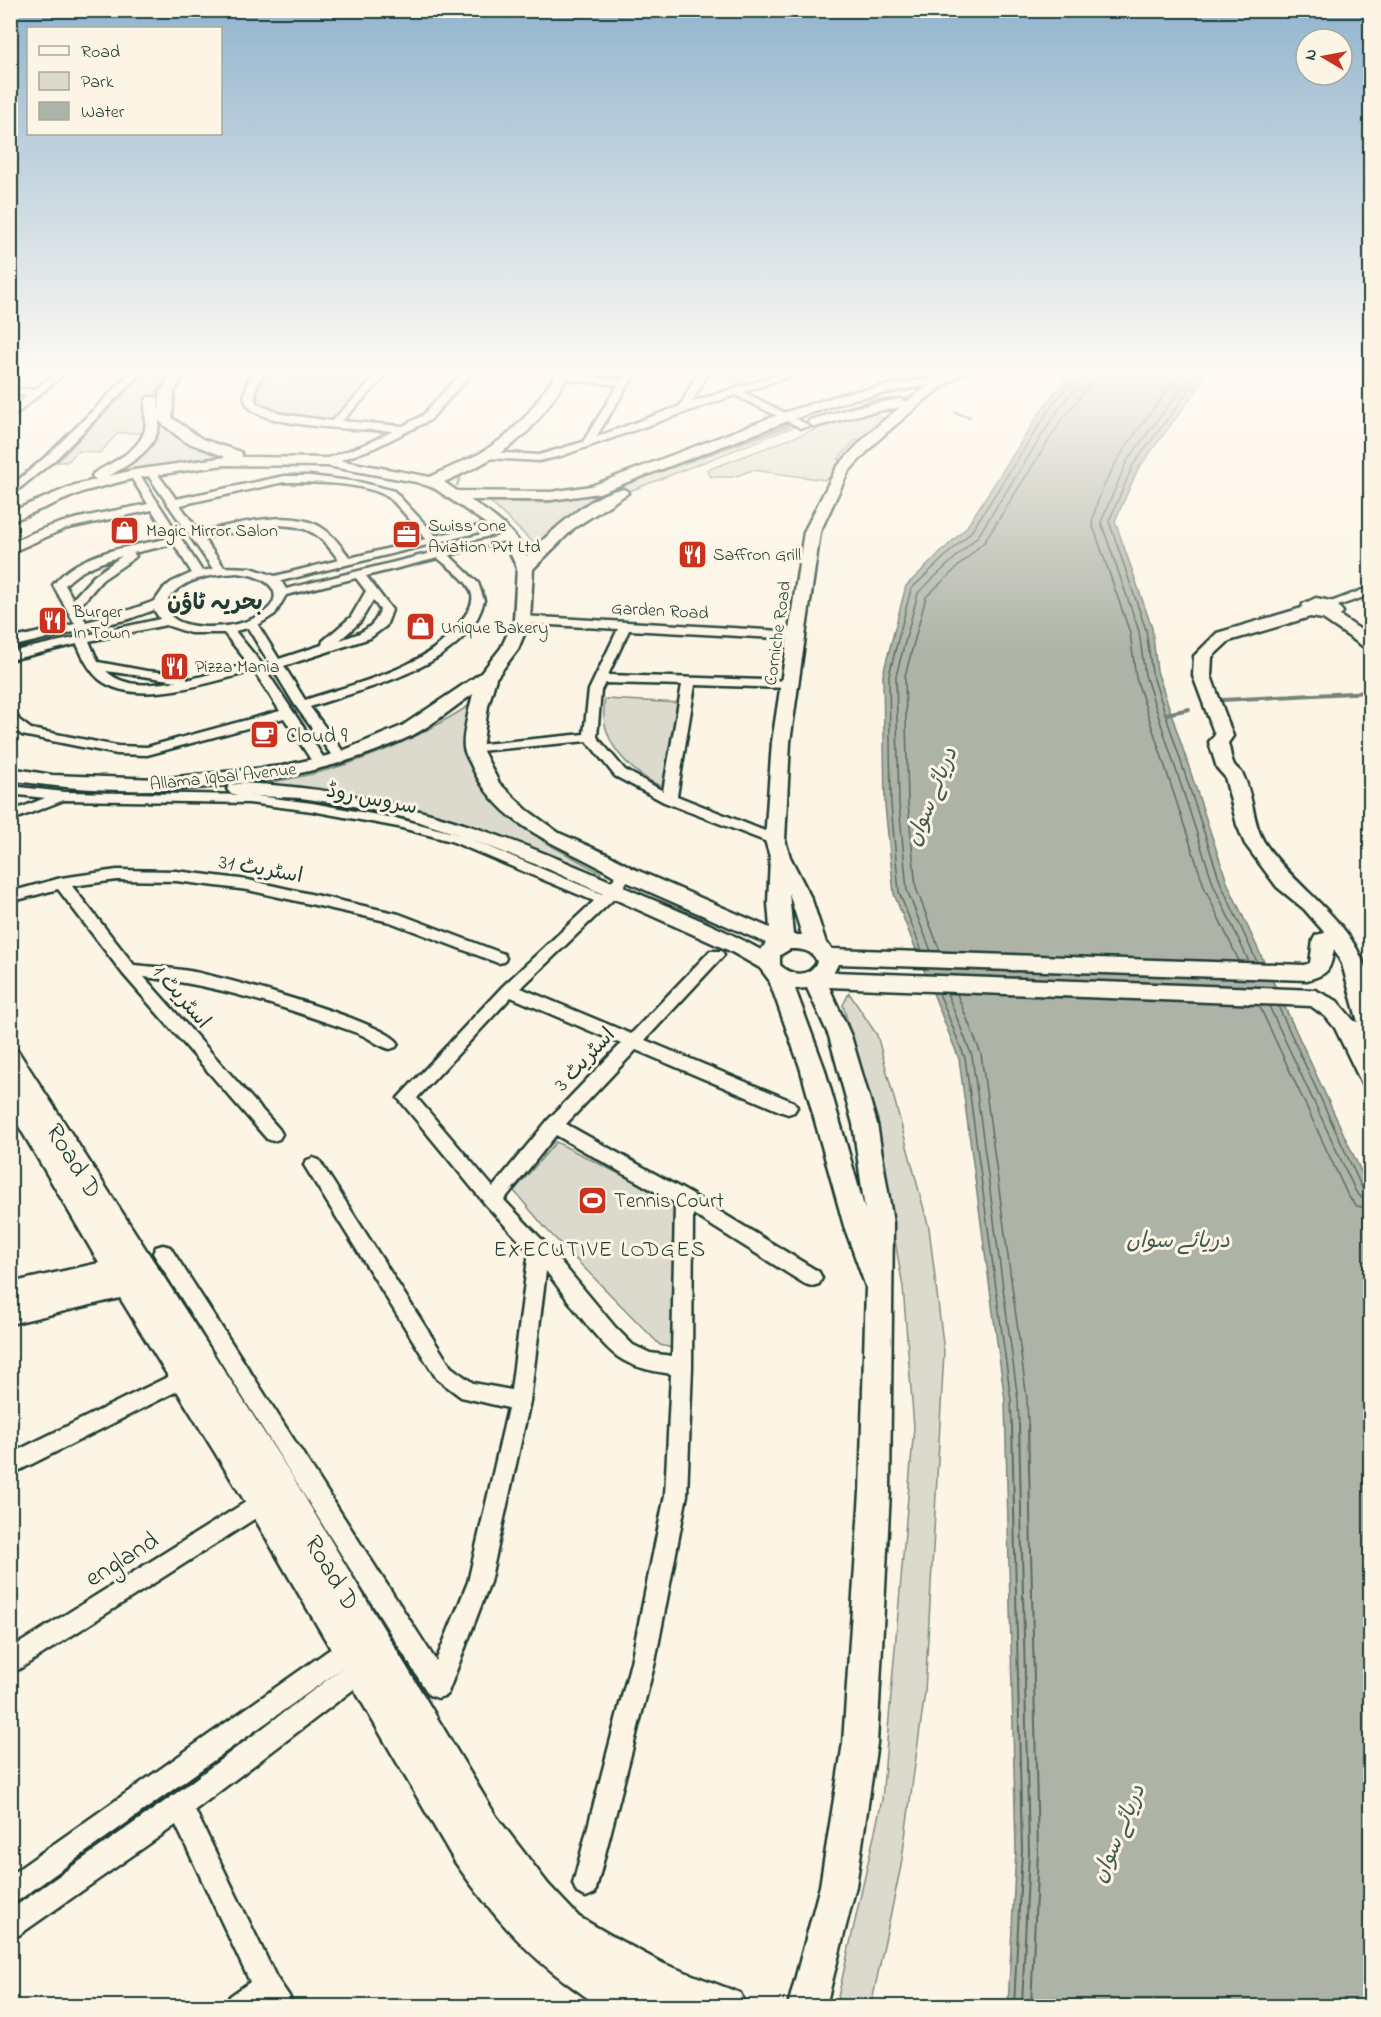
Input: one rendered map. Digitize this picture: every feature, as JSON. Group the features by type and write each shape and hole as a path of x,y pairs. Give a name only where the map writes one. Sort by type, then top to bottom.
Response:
{"street":[{"path":"10,493 45,463"},
{"path":"80,488 121,463"},
{"name":"Allama Iqbal Avenue","path":"10,518 80,488 134,474 208,463"},
{"name":"Allama Iqbal Avenue","path":"10,774 52,781 158,785 282,772 341,758 408,730 487,677 510,649 522,620 525,568 514,544 502,531 455,495 425,480 333,463"},
{"path":"425,480 457,463"},
{"path":"425,480 468,463"},
{"path":"455,495 551,496 594,490 665,463"},
{"path":"525,568 573,519 595,505 625,491 703,463"},
{"name":"Corniche Road","path":"783,943 778,903 781,742 812,532 842,470 849,463"},
{"path":"150,471 221,571"},
{"path":"134,474 199,575"},
{"path":"174,503 284,479 310,479 359,485 390,494 434,541"},
{"path":"10,550 26,538 47,531 154,506"},
{"path":"194,536 238,528 329,541 347,562"},
{"path":"273,580 434,541 502,531"},
{"path":"282,593 441,554 502,531"},
{"path":"178,540 92,561 63,578 59,585 82,632 94,665 108,680 127,687 157,688 204,680 257,666"},
{"path":"71,609 98,578 137,551"},
{"path":"302,705 417,664 451,643 469,622 479,602 476,589 441,554"},
{"path":"10,643 168,621 193,630 227,629 251,624 273,610 280,602 282,593 280,586 273,580 251,572 221,571 199,575 172,588 163,596 159,604 161,613 168,621"},
{"path":"277,664 366,635 382,623 386,610 359,574"},
{"path":"320,650 356,619 372,591"},
{"path":"1331,611 1371,591"},
{"path":"10,656 159,604"},
{"path":"1371,635 1331,611 1311,610 1223,637 1203,656 1202,676 1224,736 1218,742 1226,768 1234,775 1247,825 1255,844 1271,866 1295,893 1316,909 1341,941 1357,975 1371,1024"},
{"path":"1331,611 1371,643"},
{"name":"Garden Road","path":"522,620 796,635"},
{"path":"251,624 302,705 341,758"},
{"path":"625,626 595,690 590,737 620,773 669,799 778,848 793,875 805,905 826,969 814,979"},
{"path":"227,629 257,666 320,763"},
{"path":"487,677 479,706 473,749 491,786 520,814 552,837 602,860 615,888 760,931 783,943"},
{"path":"601,679 789,684"},
{"path":"669,799 689,681"},
{"path":"10,715 13,722 27,732 107,748 147,752 287,713"},
{"path":"473,749 590,737"},
{"path":"158,785 289,791 363,801 435,819 532,853 615,888 738,946 774,970 796,981 814,979 1315,998 1330,1006 1341,1019 1371,1078"},
{"name":"سروس روڈ","path":"10,790 64,796 249,799 312,807 377,819 456,838 615,888"},
{"path":"10,800 31,793"},
{"path":"10,817 64,796"},
{"name":"اسٹریٹ 31","path":"10,897 61,883 117,875 176,876 248,885 394,918 498,958"},
{"name":"اسٹریٹ 1","path":"61,883 129,970 273,1134"},
{"path":"615,888 509,990 408,1098 493,1200 539,1249 608,1333 626,1351 647,1361 682,1367"},
{"path":"1295,893 1299,909 1335,950 1351,988 1355,1044"},
{"path":"879,1287 857,1226 812,1068 774,970 772,949 783,943 800,941 821,951 861,958 1297,974 1312,972 1320,967 1324,940"},
{"name":"اسٹریٹ 3","path":"493,1200 554,1125 716,955"},
{"path":"129,970 188,976 232,986 366,1030 390,1043"},
{"path":"807,2007 838,1886 860,1743 875,1492 880,1223 865,1124 840,1036 814,979"},
{"path":"831,1017 829,1007 834,993 856,982"},
{"path":"509,990 788,1107"},
{"name":"Road D","path":"10,1057 140,1270 281,1486 468,1854 522,1921 553,1953 583,1976 643,2007"},
{"name":"Road D","path":"10,1089 63,1181 140,1270 184,1378 262,1503 366,1652 484,1828 535,1897 567,1930 654,1979 727,2007"},
{"path":"554,1125 684,1199 812,1278"},
{"path":"313,1165 444,1373 468,1391 520,1401"},
{"path":"586,1884 643,1662 676,1495 682,1367 684,1199"},
{"path":"140,1270 438,1686 479,1582 520,1401 539,1249"},
{"path":"10,1294 140,1270"},
{"path":"10,1313 140,1270"},
{"path":"13,1463 184,1378"},
{"name":"england","path":"10,1663 262,1503"},
{"path":"10,1926 180,1806 366,1652"},
{"path":"10,1891 366,1652"},
{"path":"180,1806 273,1997 240,2007"}],"green space":[{"path":"130,463 174,463 118,475"},
{"path":"681,463 701,463 581,510 539,548 489,501 566,499"},
{"path":"725,463 842,463 832,476 825,480 753,470 733,477 711,477 707,470"},
{"path":"605,699 682,703 668,789 641,775 620,754 606,729"},
{"path":"473,703 473,760 494,801 544,842 601,873 595,878 503,837 430,814 377,800 256,784 314,774 369,756 422,733"},
{"path":"849,993 877,1035 929,1228 944,1352 925,1692 901,1866 871,2006 836,2006 882,1800 914,1427 903,1287 874,1119 843,1005"},
{"path":"556,1142 677,1203 676,1349 660,1345 548,1231 514,1191"}],"water":[{"name":"دریائے سواں","path":"1008,463 1142,463 1115,521 1152,628 1157,671 1227,882 1370,1191 1370,2006 1008,2006 1016,1850 1005,1401 959,1059 894,894 885,805 883,674 906,586 966,528"}],"waterway":[{"path":"487,501 547,502 598,493 683,463"},
{"path":"457,485 463,470"},
{"path":"1222,700 1370,692"},
{"path":"1166,714 1189,709"}],"place":[{"name":"Magic Mirror Salon","path":"125,530"},
{"name":"Swiss One Aviation Pvt Ltd","path":"407,535"},
{"name":"Saffron Grill","path":"692,554"},
{"name":"Burger In Town","path":"52,621"},
{"name":"Unique Bakery","path":"420,627"},
{"name":"Pizza Mania","path":"174,666"},
{"name":"Cloud 9","path":"265,735"},
{"name":"Tennis Court","path":"593,1200"}],"district":[{"name":"بحریہ ٹاؤن","path":"215,601"},
{"name":"EXECUTIVE LODGES","path":"600,1248"}]}
